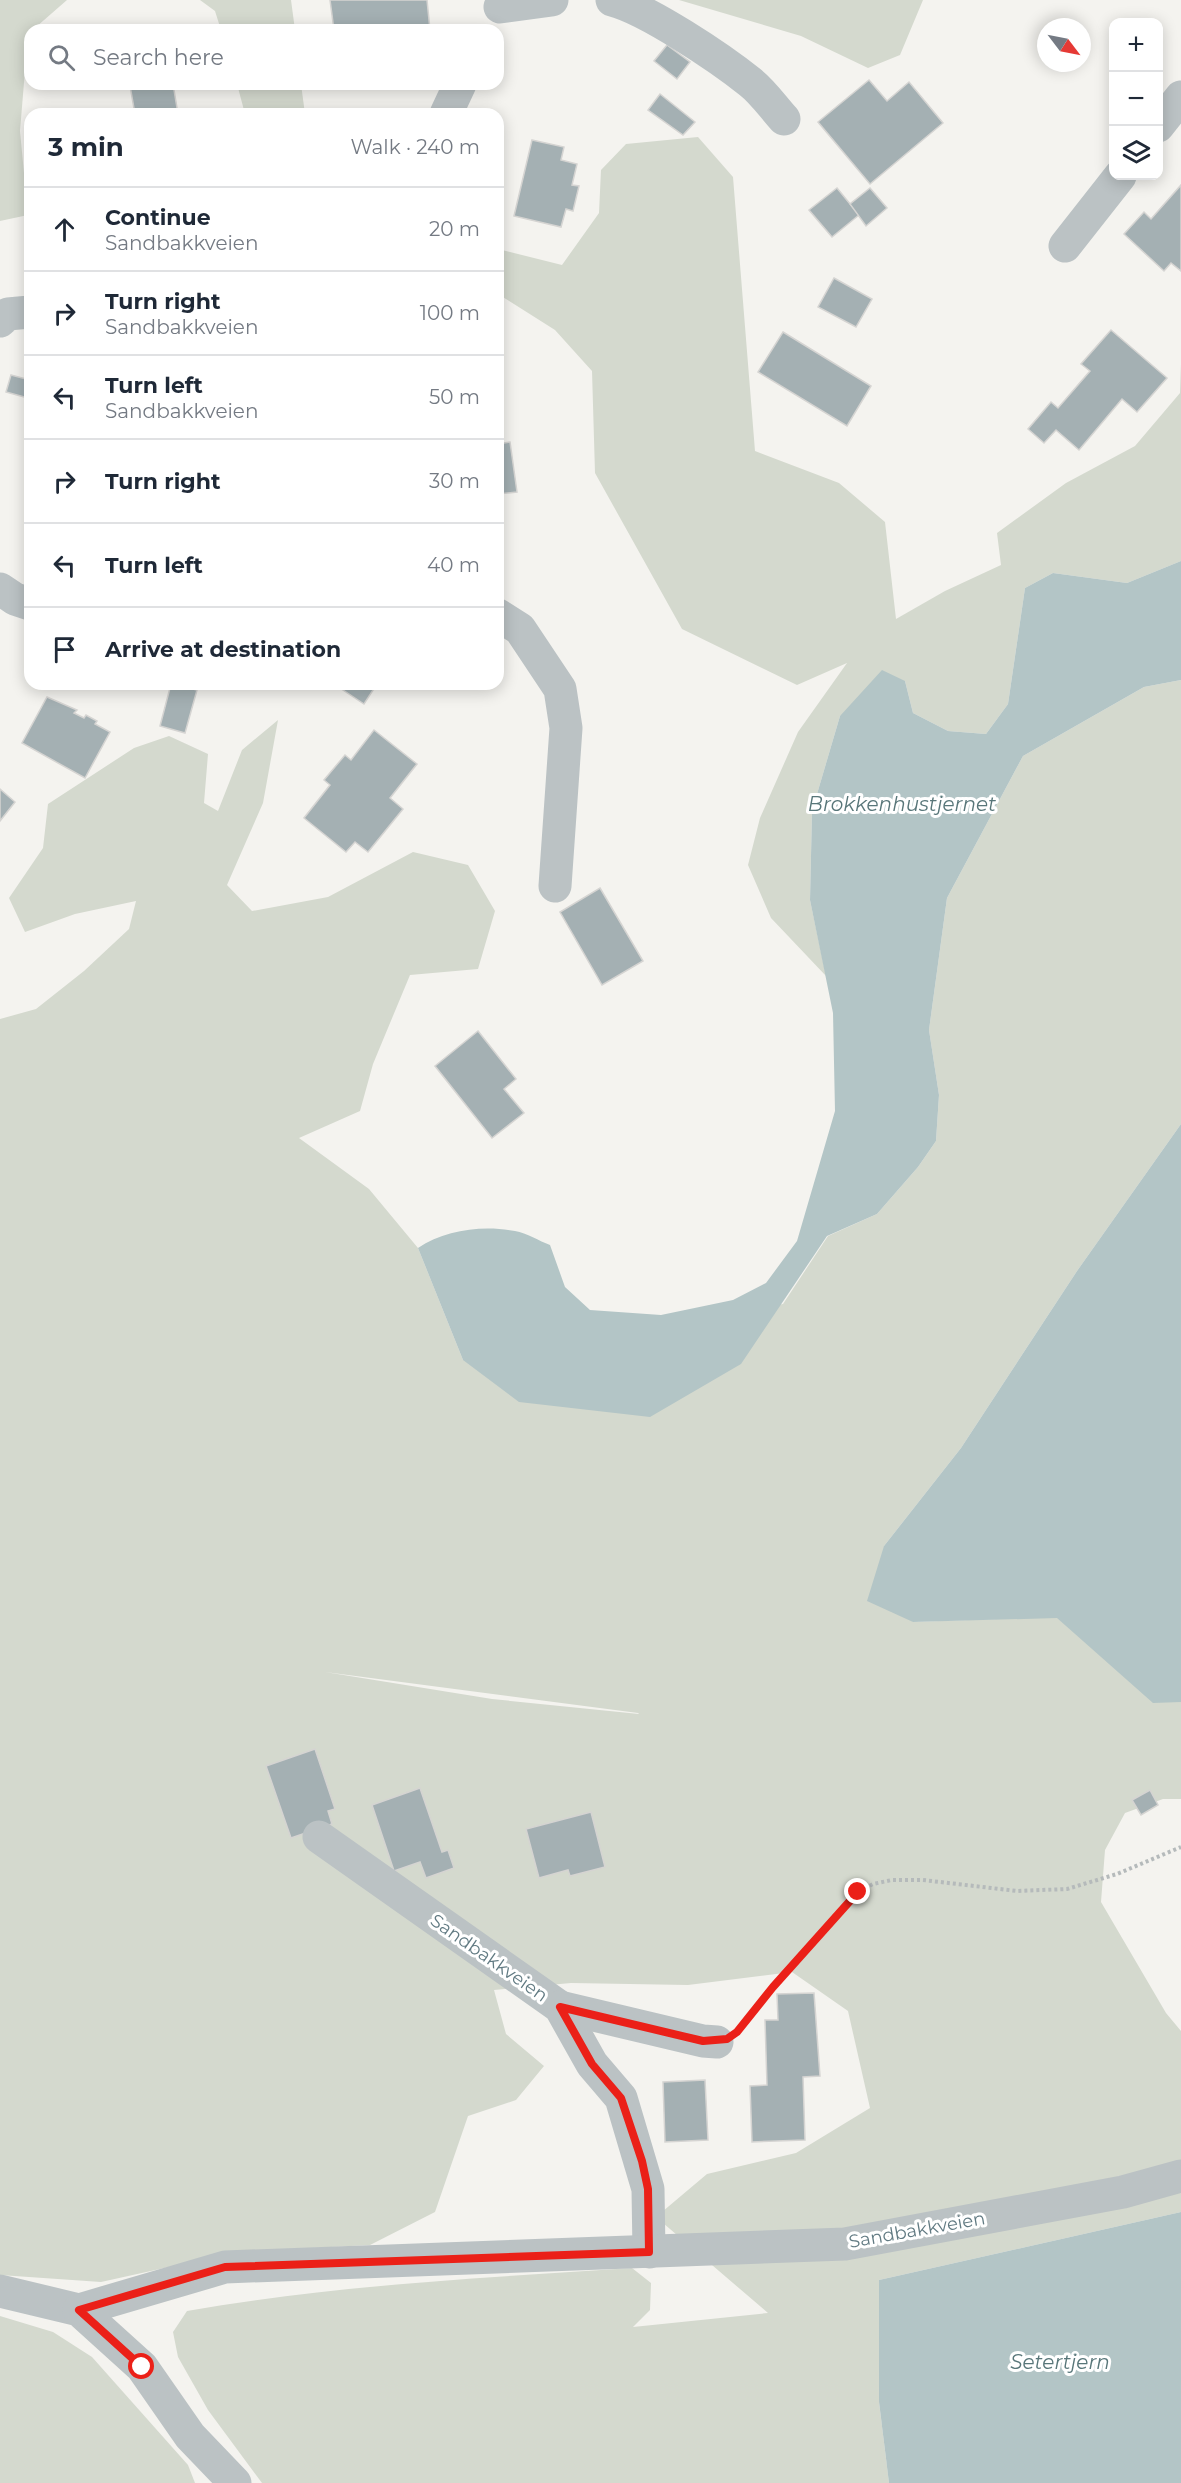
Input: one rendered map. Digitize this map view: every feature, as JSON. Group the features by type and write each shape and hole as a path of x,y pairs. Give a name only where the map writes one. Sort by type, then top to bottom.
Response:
{"street":[{"path":"497,12 552,0"},
{"path":"612,0 626,4 678,34 751,83 784,119"},
{"path":"449,108 457,90"},
{"path":"1163,120 1181,97"},
{"path":"1065,246 1117,180"},
{"path":"0,589 24,602"},
{"path":"504,619 520,629 560,689 566,728 555,886"},
{"name":"Sandbakkveien","path":"319,1837 560,2007 592,2064 621,2098 642,2161 648,2189 649,2252"},
{"path":"560,2007 703,2041 717,2042"},
{"name":"Sandbakkveien","path":"0,2292 79,2310 225,2267 845,2244 1122,2192 1181,2176"},
{"name":"Sandbakkveien","path":"79,2310 142,2367 190,2436 235,2483"}],"path":[{"path":"717,2042 737,2032 842,1907 858,1892 873,1884 892,1880 923,1880 1017,1891 1068,1889 1117,1874 1181,1847"}],"shaded area":[{"path":"0,0 67,0 39,24 24,24 24,82 20,131 24,173 24,216 0,221"},
{"path":"200,0 291,0 294,24 219,24 215,11"},
{"path":"679,0 923,0 900,55 868,68 801,36"},
{"path":"239,90 302,90 304,108 243,108"},
{"path":"698,137 733,177 755,451 839,483 885,522 896,619 945,591 1001,565 997,533 1066,483 1135,446 1180,393 1181,364 1181,561 1127,583 1053,573 1025,588 1008,704 986,734 948,731 913,713 905,681 840,716 812,811 810,900 826,976 771,918 748,865 760,818 798,732 847,663 797,685 682,629 595,473 592,371 555,330 504,298 504,250 562,265 599,213 601,170 626,144"},
{"path":"1181,680 1181,1124 1077,1271 961,1448 884,1546 913,1622 1057,1617 1153,1702 1181,1702 1181,1799 1163,1799 1125,1813 1105,1850 1101,1902 1166,2013 1181,2031 1181,2212 879,2280 879,2402 889,2483 262,2483 208,2410 178,2357 173,2332 187,2311 353,2289 632,2268 651,2283 650,2310 633,2327 768,2313 656,2217 707,2174 796,2153 870,2108 848,2011 792,1972 688,1985 571,1983 494,1990 506,2034 544,2066 516,2100 468,2116 435,2212 370,2245 237,2252 101,2282 0,2275 0,1019 36,1009 84,971 129,929 136,901 75,914 25,932 9,898 43,848 48,804 134,748 169,736 208,754 204,803 218,811 242,750 278,720 263,803 227,885 252,911 328,897 413,852 468,865 495,911 478,969 410,975 373,1064 360,1111 299,1138 369,1189 418,1248 463,1360 783,1304 828,1236 877,1214 918,1167 936,1141 939,1095 929,1030 947,898 1023,756 1144,687","holes":["325,1672 638,1713 492,1699"]},
{"path":"0,2316 53,2332 92,2357 188,2465 195,2483 0,2483"}],"water":[{"name":"Brokkenhustjernet","path":"1181,561 1181,680 1144,687 1023,756 947,898 929,1030 939,1095 936,1141 918,1167 877,1214 827,1236 741,1364 650,1417 519,1402 463,1360 418,1248 452,1233 464,1230 502,1229 524,1233 550,1245 565,1287 590,1310 661,1315 733,1300 766,1283 797,1241 835,1111 833,1013 810,900 812,811 840,716 882,670 905,681 913,713 948,731 986,734 1008,704 1025,588 1053,573 1127,583"},
{"path":"1181,1124 1181,1702 1153,1703 1057,1618 913,1622 867,1601 884,1546 961,1448 1077,1271"},
{"name":"Setertjern","path":"1181,2212 1181,2483 889,2483 879,2402 879,2280"}],"building":[{"path":"330,0 427,0 429,24 333,24"},
{"path":"667,45 690,62 677,79 654,61"},
{"path":"869,80 887,101 909,82 943,123 870,184 818,122"},
{"path":"131,90 174,90 177,108 134,108"},
{"path":"660,94 695,122 683,135 648,110"},
{"path":"532,140 564,147 561,160 577,164 572,185 579,186 573,211 566,209 561,227 514,216"},
{"path":"1181,185 1181,271 1171,263 1164,271 1124,234 1144,212 1151,219"},
{"path":"837,188 859,215 832,237 809,210"},
{"path":"870,188 887,208 866,226 850,204"},
{"path":"834,278 872,299 856,327 818,307"},
{"path":"1111,330 1167,378 1137,412 1122,399 1079,450 1056,430 1044,443 1028,429 1051,402 1058,408 1090,371 1081,364"},
{"path":"783,332 871,386 847,426 758,372"},
{"path":"11,375 24,378 24,397 6,392"},
{"path":"510,442 517,492 504,493 504,443"},
{"path":"169,690 197,690 185,733 160,726"},
{"path":"343,690 373,690 364,704"},
{"path":"47,697 77,710 74,713 84,718 86,715 97,721 95,724 110,732 85,778 22,743"},
{"path":"374,730 417,764 390,798 403,809 368,852 355,842 346,852 304,818 330,785 324,780 345,755 351,760"},
{"path":"0,789 15,802 0,821"},
{"path":"600,888 643,961 602,985 560,912"},
{"path":"478,1031 516,1079 504,1089 524,1113 492,1138 435,1066"},
{"path":"315,1749 335,1809 328,1811 332,1824 291,1838 266,1766"},
{"path":"420,1788 442,1852 448,1850 454,1868 426,1878 420,1862 394,1871 372,1805"},
{"path":"1150,1790 1158,1805 1141,1815 1132,1800"},
{"path":"591,1812 605,1867 570,1876 568,1870 539,1878 526,1829"},
{"path":"814,1993 820,2076 803,2077 805,2140 752,2142 750,2086 767,2085 765,2020 778,2020 777,1994"},
{"path":"705,2080 708,2140 665,2142 663,2082"}],"route":[{"path":"142,2367 79,2310 225,2267 649,2252 648,2189 642,2161 621,2098 592,2064 560,2007 703,2041 717,2042 727,2039 749,2020 773,1987 842,1907 858,1892"}]}
